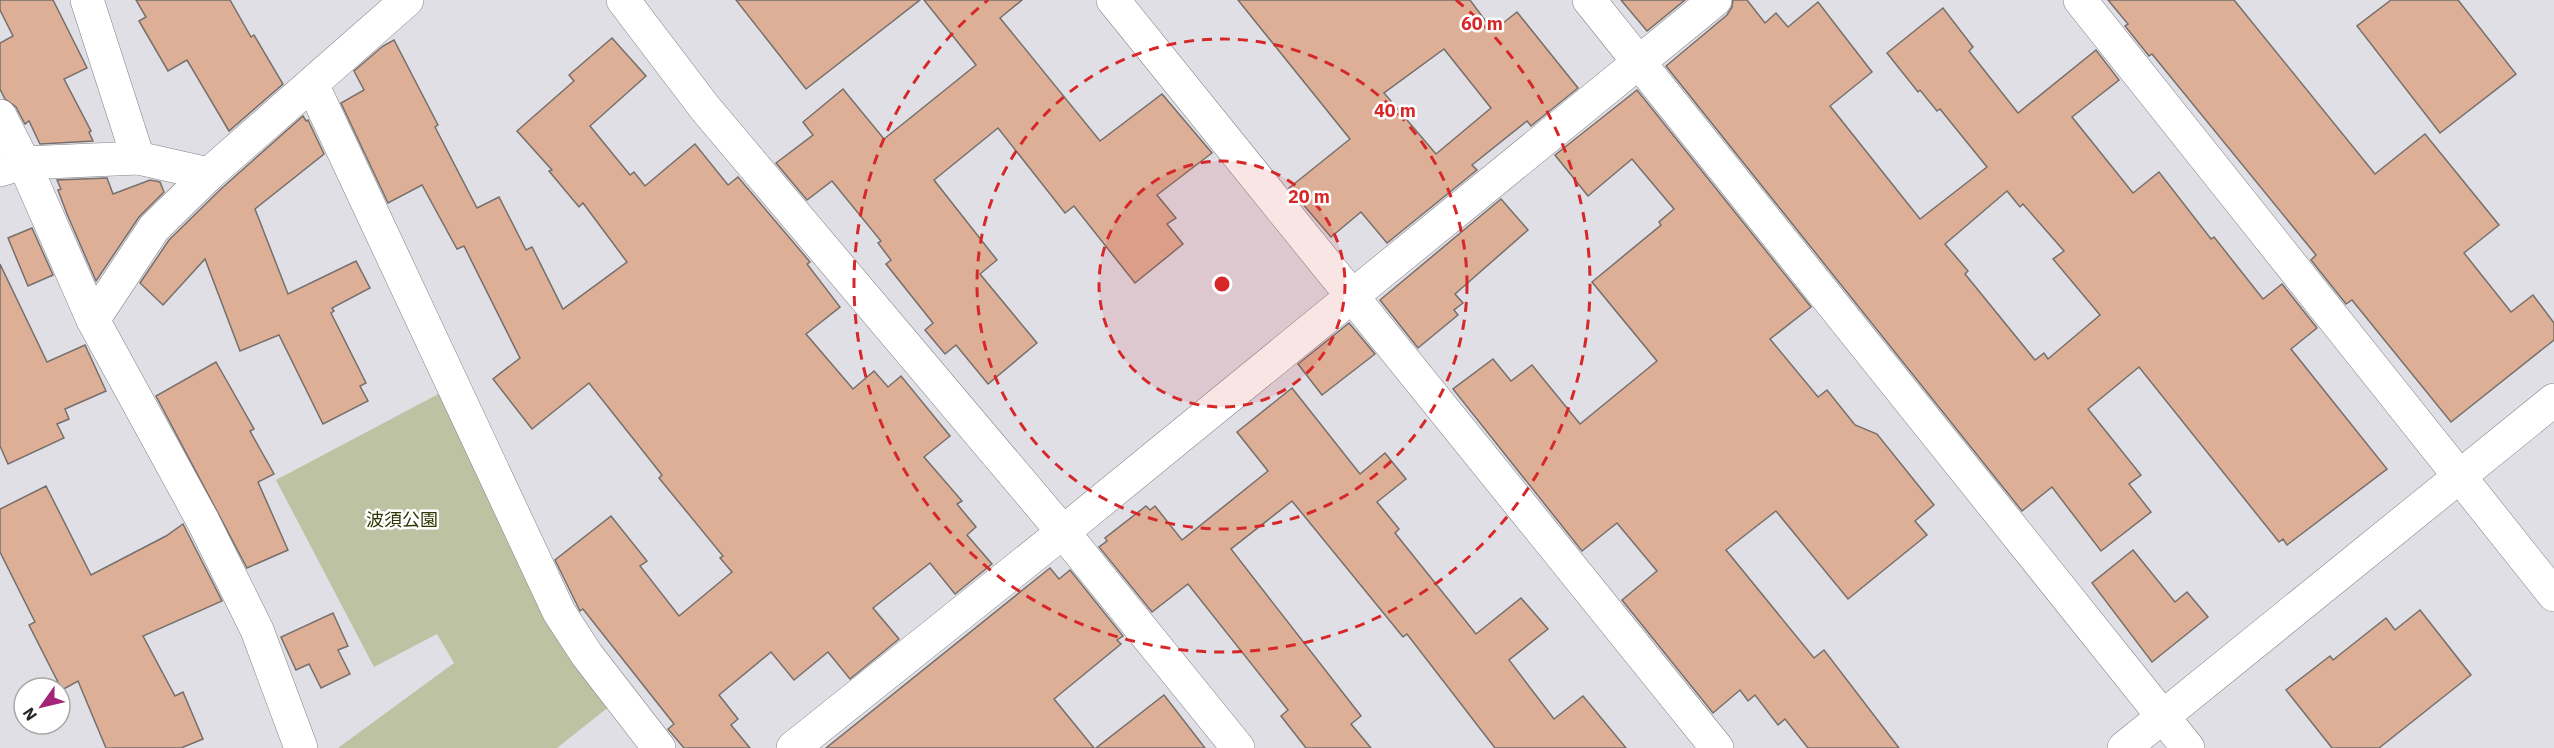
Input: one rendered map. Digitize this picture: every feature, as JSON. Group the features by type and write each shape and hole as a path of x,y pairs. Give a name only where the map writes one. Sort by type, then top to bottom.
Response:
{"street":[{"path":"87,0 138,158"},
{"path":"93,320 154,228 209,174 407,0"},
{"path":"623,0 705,108 1063,532 1238,748"},
{"path":"1113,0 1717,748"},
{"path":"1589,0 2188,748"},
{"path":"793,748 1063,532 1715,0"},
{"path":"2080,0 2554,595"},
{"path":"312,84 560,612 587,655 659,748"},
{"path":"0,116 12,166 203,522 257,630 301,748"},
{"path":"12,166 138,158 209,174"},
{"path":"2124,748 2554,400"}],"green space":[{"name":"波須公園","path":"444,391 611,705 557,748 338,748 454,663 437,634 374,667 276,480"}],"building":[{"path":"0,0 53,0 87,68 64,79 91,131 89,132 93,141 40,144 29,121 25,124 16,107 5,99 0,89 0,43 13,36 0,10"},
{"path":"136,0 230,0 251,37 254,35 283,84 229,131 187,60 168,71 139,21 146,17"},
{"path":"736,0 920,0 806,89"},
{"path":"924,0 1022,0 1000,18 1100,141 1162,94 1212,153 1157,195 1176,218 1167,224 1183,244 1135,283 1074,206 1065,213 998,128 934,180 997,260 980,274 1037,343 988,384 956,345 945,354 925,330 933,323 886,264 891,260 878,243 881,241 832,181 807,200 776,163 813,135 803,122 843,89 884,139 976,65"},
{"path":"1238,0 1470,0 1493,31 1517,12 1578,88 1531,126 1527,121 1472,165 1477,170 1387,243 1361,212 1331,237 1289,188 1350,139","holes":["1444,49 1491,108 1436,154 1384,93"]},
{"path":"1621,0 1685,0 1647,31"},
{"path":"1733,0 1747,0 1765,23 1776,13 1788,27 1818,2 1872,72 1830,106 1920,219 1987,167 1940,109 1937,111 1920,90 1918,92 1887,53 1943,8 1973,47 1969,51 2018,113 2096,50 2119,80 2072,117 2133,193 2159,172 2211,239 2214,237 2263,299 2282,284 2317,328 2291,349 2387,469 2287,545 2283,539 2279,542 2139,367 2088,409 2141,475 2129,484 2151,512 2101,551 2052,487 2022,511 1666,66 1727,15","holes":["2007,191 2020,207 2023,204 2064,251 2053,259 2100,315 2048,359 2044,353 2035,360 1965,274 1968,271 1945,244"]},
{"path":"2108,0 2234,0 2375,174 2425,134 2499,225 2464,253 2511,312 2533,295 2554,323 2554,340 2451,422 2352,300 2346,304 2311,260 2316,255 2152,54 2149,56 2125,26 2128,24"},
{"path":"2391,0 2458,0 2516,74 2440,133 2357,26"},
{"path":"612,38 646,76 590,126 630,175 634,172 645,186 695,144 728,185 738,177 810,262 807,264 840,307 806,334 853,389 874,371 888,387 901,376 950,436 924,457 962,501 957,504 976,527 967,535 992,564 955,594 930,563 873,608 899,639 850,679 828,652 794,680 771,652 719,695 738,719 731,725 750,748 684,748 668,729 674,724 583,609 580,611 555,560 611,516 647,561 640,566 679,616 732,572 720,558 723,556 659,478 662,475 589,383 532,429 493,379 520,358 464,246 457,249 422,185 388,203 341,103 364,90 354,71 383,46 394,40 477,208 499,197 526,250 532,247 563,309 627,262 583,203 579,207 549,171 552,170 517,131 574,81 569,75"},
{"path":"1637,90 1811,307 1770,339 1818,397 1827,390 1855,425 1877,434 1934,505 1915,521 1927,535 1848,599 1776,511 1726,550 1814,658 1824,650 1899,748 1808,748 1785,719 1778,725 1755,695 1748,701 1740,690 1713,713 1622,600 1657,571 1617,523 1582,551 1453,389 1493,359 1511,381 1532,365 1580,424 1657,361 1592,282 1661,225 1659,222 1674,209 1632,159 1588,196 1555,155"},
{"path":"303,116 306,121 308,120 324,154 255,209 288,294 356,261 370,288 332,308 334,311 331,313 366,383 360,386 368,401 323,424 279,335 240,351 205,259 163,305 140,283 169,240 222,188"},
{"path":"107,178 113,194 150,180 160,182 164,192 139,217 96,281 67,214 58,190 61,189 57,180"},
{"path":"1501,199 1528,230 1455,294 1463,303 1454,310 1458,315 1418,348 1380,300"},
{"path":"32,228 53,275 28,286 8,238"},
{"path":"0,264 47,362 85,345 106,391 65,409 69,419 57,424 64,438 8,464 0,446"},
{"path":"1349,323 1375,354 1322,395 1298,364"},
{"path":"216,362 254,429 250,431 274,474 258,482 288,550 247,568 156,396"},
{"path":"1292,388 1360,474 1385,453 1406,479 1377,502 1399,529 1395,533 1476,634 1521,598 1548,629 1509,660 1554,719 1583,696 1626,748 1495,748 1407,634 1403,637 1292,501 1231,549 1361,716 1351,724 1371,748 1306,748 1281,716 1288,710 1188,584 1152,612 1099,547 1107,541 1105,538 1146,506 1150,510 1155,506 1182,540 1268,471 1237,432"},
{"path":"46,486 91,575 166,536 183,524 222,601 143,636 175,696 183,692 203,739 181,748 106,748 78,681 72,684 72,676 55,676 29,625 35,622 0,552 0,509"},
{"path":"2133,550 2175,602 2187,592 2208,617 2152,662 2092,583"},
{"path":"1050,568 1059,579 1070,570 1123,636 1117,640 1121,644 1054,699 1094,748 826,748"},
{"path":"2420,610 2471,675 2379,748 2332,748 2286,690 2330,656 2333,660 2386,618 2395,630"},
{"path":"333,613 348,646 338,650 350,674 321,688 309,664 296,670 281,637"},
{"path":"1164,695 1205,748 1096,748"}]}
